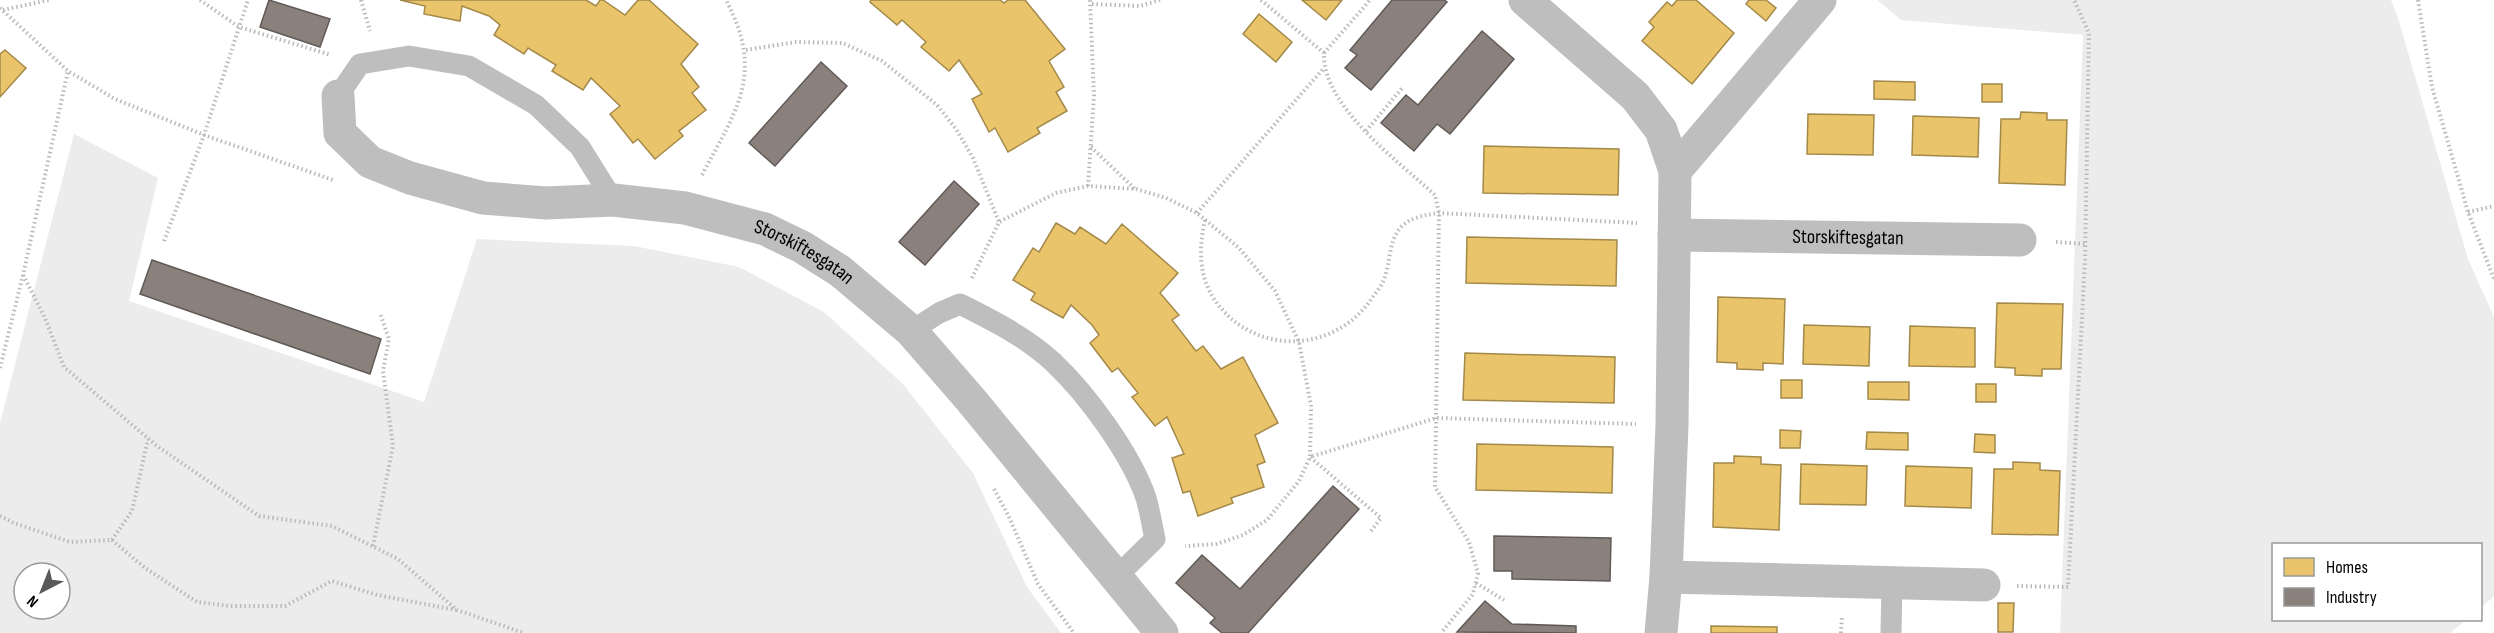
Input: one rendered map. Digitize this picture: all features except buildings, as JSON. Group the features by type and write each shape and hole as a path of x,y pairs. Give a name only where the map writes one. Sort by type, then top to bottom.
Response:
{"street":[{"path":"1525,0 1635,96 1661,130 1676,171 1672,425 1666,577 1661,633"},
{"path":"1676,171 1820,0"},
{"name":"Storskiftesgatan","path":"338,96 340,133 370,162 410,178 483,198 546,202 613,200 685,208 765,229 802,247 840,271 911,331 971,400 1162,633"},
{"name":"Storskiftesgatan","path":"1674,230 2020,240"},
{"path":"1666,577 1984,585"}],"lane":[{"path":"338,96 360,64 409,56 469,66 536,105 580,147 613,200"},
{"path":"911,331 960,303 998,323 1030,344 1053,363 1079,392 1107,426 1128,460 1146,499 1155,539 1115,578"},
{"path":"1891,633 1892,582"}],"path":[{"path":"1,9 49,0"},
{"path":"200,0 239,27 360,64"},
{"path":"164,241 204,135 248,0"},
{"path":"685,208 736,109 745,81 746,51 726,0"},
{"path":"1088,186 1094,96 1091,2 1140,6 1160,0"},
{"path":"1261,0 1324,53"},
{"path":"1370,0 1324,53 1324,68 1351,117 1435,195 1439,213 1435,487 1469,542 1478,573 1473,594 1441,633"},
{"path":"1984,585 2068,587 2085,260 2089,33 2074,0"},
{"path":"2418,0 2432,87 2469,212 2494,279"},
{"path":"1,9 68,71 115,99 204,135 336,181"},
{"path":"746,51 796,42 843,43 882,61 938,105 956,129 973,158 999,222"},
{"path":"1197,213 1324,68"},
{"path":"0,368 68,71"},
{"path":"1366,131 1404,87"},
{"path":"1090,146 1136,189"},
{"path":"960,303 999,222 1056,193 1088,186 1136,189 1166,198 1197,213 1239,248 1275,291 1299,342 1311,406 1310,457 1299,481 1267,520 1244,535 1217,544 1189,546 1155,539"},
{"path":"2469,212 2494,206"},
{"path":"1205,219 1201,239 1203,269 1213,297 1226,314 1241,327 1279,342 1299,342 1324,337 1347,325 1366,306 1384,279 1395,236 1402,226 1414,218 1439,213 1674,230"},
{"path":"23,275 45,318 64,367 148,438 259,516 332,526 399,559 457,610"},
{"path":"373,546 393,446 382,371 389,339 380,313"},
{"path":"1310,457 1436,418 1672,425"},
{"path":"112,540 132,511 148,438"},
{"path":"1310,457 1381,518 1371,531"},
{"path":"993,487 1009,517 1038,584 1074,633"},
{"path":"0,516 70,542 112,540 145,568 197,602 230,606 285,606 332,581 377,595 457,610 524,633"},
{"path":"1476,583 1504,600"}],"shaded area":[{"path":"1877,0 2391,0 2468,259 2494,317 2494,596 2482,607 2482,543 2272,543 2272,621 2465,621 2450,633 2060,633 2083,35 1901,20"},
{"path":"74,134 158,178 129,301 424,402 477,239 634,246 739,267 824,312 903,384 973,473 1027,587 1061,633 0,633 0,423"}]}
